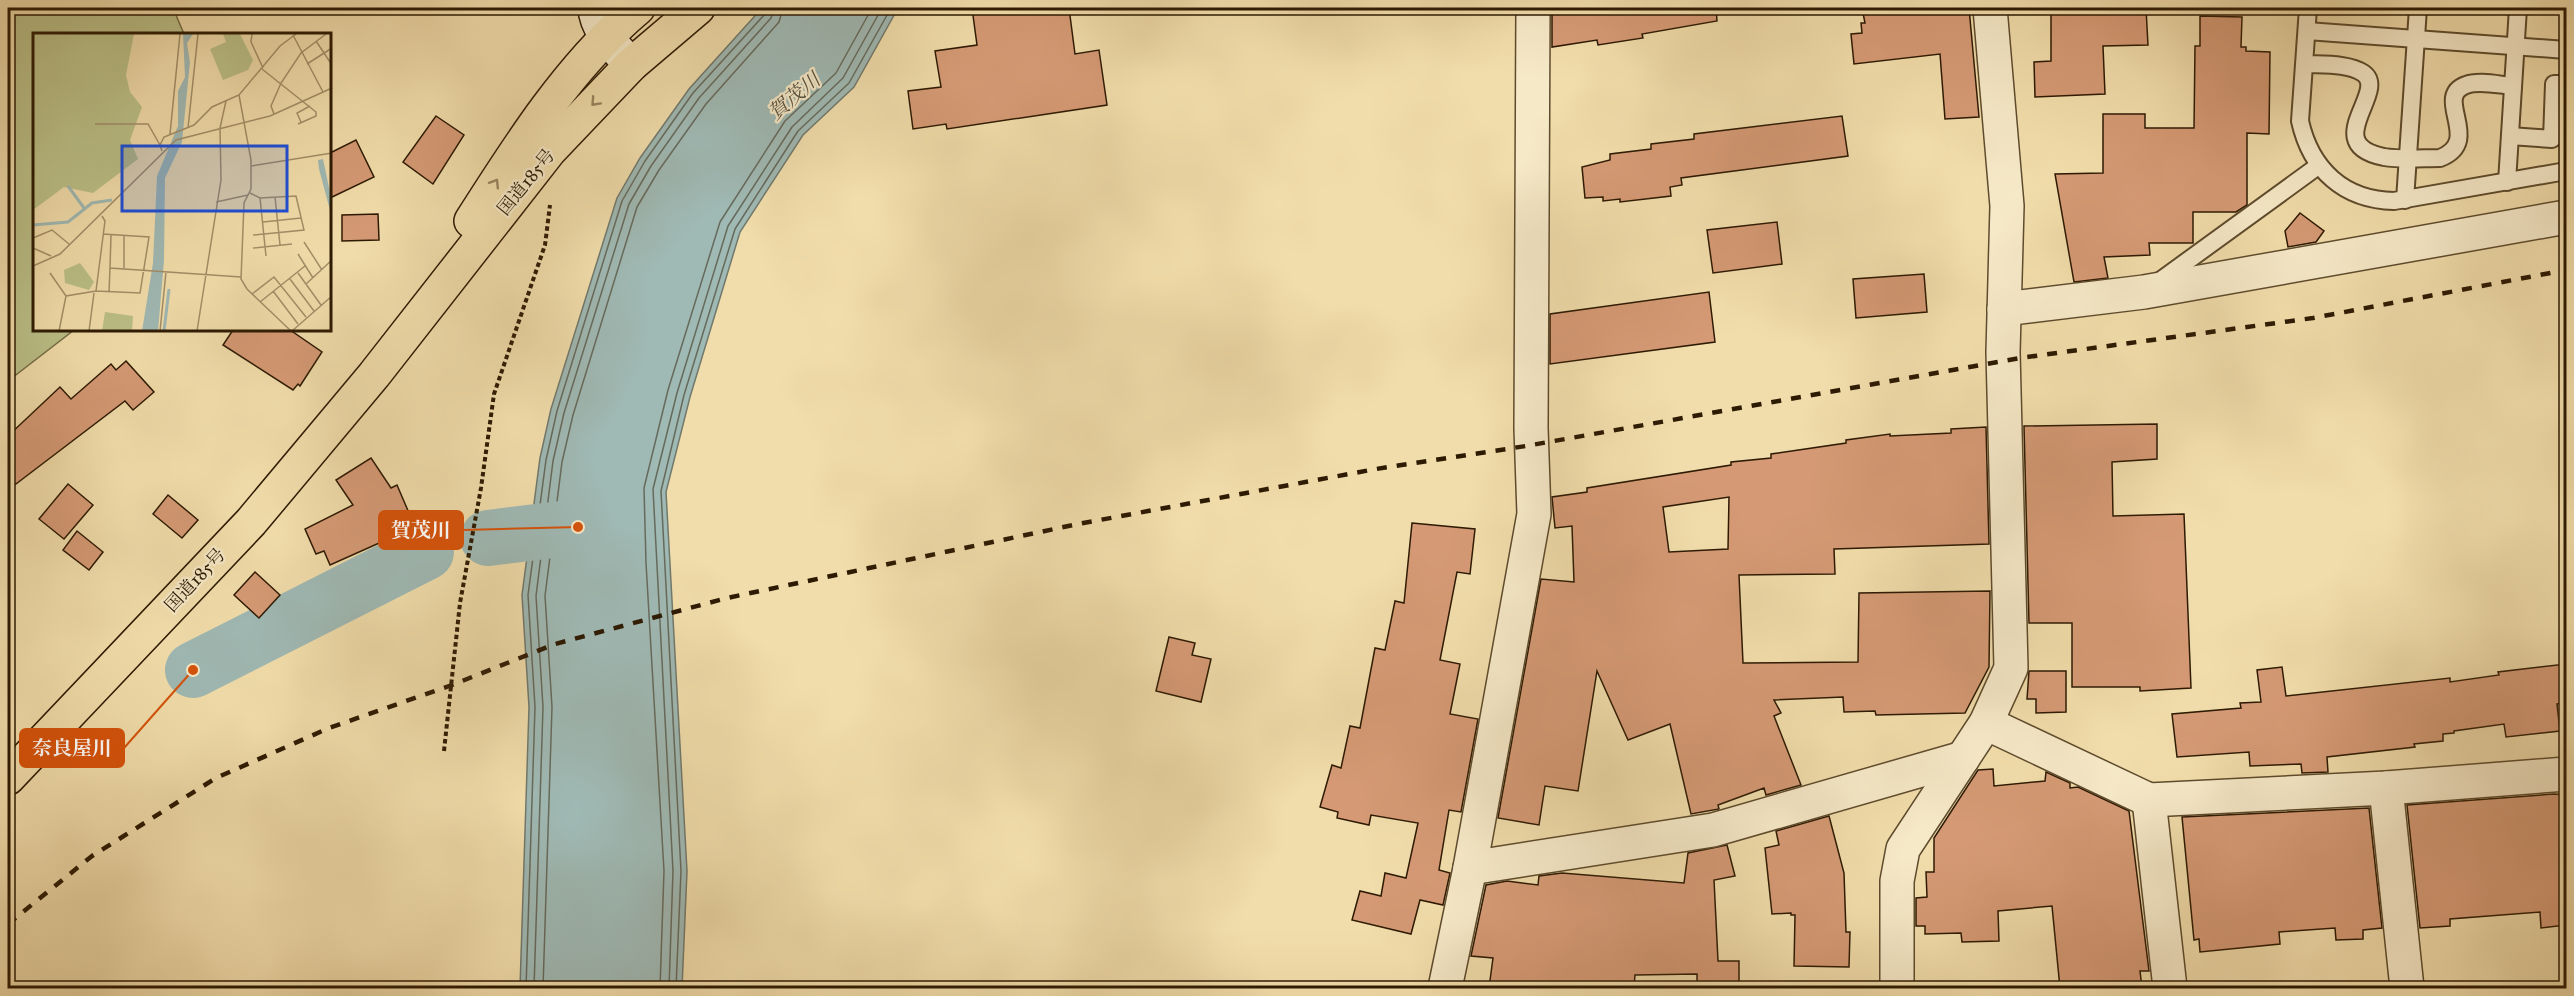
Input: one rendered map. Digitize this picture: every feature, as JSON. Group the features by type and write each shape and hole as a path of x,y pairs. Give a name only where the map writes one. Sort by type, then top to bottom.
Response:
{"highway":[{"name":"国道185号","path":"8,778 251,522 374,375 550,150 649,48 698,8"},
{"name":"国道185号","path":"374,375 529,130 626,17"}],"street":[{"path":"595,8 595,15 626,17 649,48"},
{"path":"1445,988 1470,868 1534,514 1532,428 1533,8"},
{"path":"1897,988 1897,882 1903,849 1986,723 2011,668 2004,309 2007,206 1990,8"},
{"path":"2004,309 2144,292 2566,217"},
{"path":"1986,723 2149,800 2386,788 2566,774"},
{"path":"1470,868 1713,830 1963,758"},
{"path":"2386,788 2407,988"},
{"path":"2149,800 2170,988"}],"lane":[{"path":"2308,8 2300,121 2304,137 2318,166 2343,189 2377,201 2405,200 2566,171"},
{"path":"2405,200 2418,8"},
{"path":"2507,182 2518,8"},
{"path":"2307,31 2566,50"},
{"path":"2305,64 2346,67 2363,72 2368,78 2370,92 2357,117 2357,139 2369,151 2384,157 2440,158 2452,152 2460,138 2460,130 2454,114 2454,98 2465,85 2513,86"},
{"path":"2510,136 2552,139 2553,84 2566,84"},
{"path":"2144,292 2318,166"}],"path":[{"path":"444,751 460,603 481,488 494,394 545,245 549,209 550,150"}],"green space":[{"path":"8,8 173,8 184,33 33,33 33,332 71,332 8,381"}],"water":[{"path":"762,8 898,8 854,87 803,135 740,232 690,397 666,492 687,871 682,988 520,988 529,707 522,595 540,458 551,409 617,198 640,158 689,89"}],"building":[{"path":"972,8 1069,8 1075,54 1099,50 1107,105 947,129 946,124 913,129 908,91 941,87 935,51 977,45"},
{"path":"1595,8 1716,8 1717,21 1642,34 1643,38 1598,45 1597,40 1552,47 1552,14"},
{"path":"1862,8 1969,8 1979,117 1945,119 1940,54 1854,64 1851,34 1862,33 1861,23 1865,23"},
{"path":"2051,8 2146,8 2148,45 2103,46 2105,94 2035,97 2034,62 2051,61"},
{"path":"2200,16 2242,17 2241,47 2246,47 2246,51 2270,52 2269,134 2247,133 2247,205 2236,212 2193,212 2193,243 2149,243 2150,255 2104,257 2108,278 2074,282 2055,174 2103,173 2103,114 2145,114 2145,128 2194,128 2195,46 2200,46"},
{"path":"436,116 464,135 433,184 403,162"},
{"path":"1842,116 1848,156 1681,178 1682,185 1670,187 1671,196 1620,202 1620,199 1603,201 1603,197 1585,198 1582,167 1610,160 1610,154 1651,149 1651,144 1694,139 1694,134"},
{"path":"356,140 374,177 332,197 332,152"},
{"path":"2300,213 2324,231 2316,242 2288,247 2285,231"},
{"path":"378,214 379,240 342,241 342,215"},
{"path":"1777,222 1782,264 1713,273 1707,230"},
{"path":"1924,274 1927,312 1856,318 1853,279"},
{"path":"1709,292 1715,342 1550,364 1550,314"},
{"path":"232,332 293,332 322,352 300,386 298,384 293,390 223,345"},
{"path":"126,361 154,392 133,410 125,401 8,490 8,436 60,387 71,399 111,364 116,370"},
{"path":"2157,424 2157,459 2112,462 2113,516 2184,514 2191,688 2140,691 2140,687 2072,687 2072,623 2029,623 2024,426"},
{"path":"1986,427 1989,544 1834,549 1835,574 1739,575 1743,663 1858,662 1859,593 1990,591 1989,667 1965,713 1876,715 1875,711 1844,712 1843,697 1774,700 1781,713 1774,716 1801,785 1766,795 1764,788 1718,805 1719,809 1691,814 1670,724 1628,740 1597,671 1578,791 1545,786 1539,825 1498,818 1541,579 1574,582 1572,526 1555,528 1552,497 1587,492 1587,488 1731,465 1731,462 1771,458 1771,454 1846,443 1846,440 1890,434 1890,436 1951,433 1951,429","holes":["1729,497 1728,549 1669,552 1663,507"]},
{"path":"371,458 391,488 397,485 415,527 330,565 324,551 316,554 305,529 353,505 336,480"},
{"path":"68,484 93,505 64,539 39,519"},
{"path":"168,495 198,520 182,538 153,514"},
{"path":"1412,523 1475,529 1470,574 1457,572 1440,660 1460,664 1450,714 1478,719 1461,812 1449,810 1439,870 1450,873 1443,905 1420,900 1411,934 1352,920 1360,891 1381,896 1385,873 1406,878 1418,823 1371,815 1369,825 1337,818 1338,812 1320,807 1332,765 1341,768 1350,726 1360,728 1375,648 1385,650 1395,601 1404,603"},
{"path":"77,531 103,552 89,570 63,550"},
{"path":"255,572 280,595 259,618 234,595"},
{"path":"1169,637 1195,643 1192,655 1211,659 1201,702 1156,691"},
{"path":"2566,664 2566,703 2557,704 2560,731 2506,737 2504,724 2454,731 2454,733 2443,734 2443,741 2414,744 2415,747 2327,757 2328,772 2302,773 2301,764 2250,766 2249,752 2177,757 2172,714 2241,708 2240,703 2261,702 2257,670 2282,667 2286,696 2450,678 2450,682 2499,675 2498,672"},
{"path":"2029,671 2066,671 2066,712 2036,713 2036,699 2027,699"},
{"path":"1993,769 1994,786 2045,781 2046,772 2070,783 2070,788 2078,787 2129,811 2149,971 2140,971 2142,988 2060,988 2052,906 1998,911 1999,941 1962,942 1961,933 1925,934 1925,926 1916,926 1916,898 1927,897 1926,872 1934,872 1934,838 1978,770"},
{"path":"2566,795 2566,925 2541,928 2540,912 2450,919 2450,926 2420,928 2407,805"},
{"path":"2369,808 2382,928 2363,930 2363,939 2336,940 2335,928 2279,932 2280,944 2200,952 2199,939 2194,940 2182,817"},
{"path":"1829,816 1844,873 1846,932 1850,932 1849,967 1794,966 1795,915 1791,913 1772,914 1765,848 1779,845 1776,831"},
{"path":"1727,845 1735,876 1714,880 1718,961 1739,961 1739,988 1697,988 1697,974 1635,975 1634,988 1489,988 1493,958 1471,956 1486,885 1507,881 1538,885 1539,876 1562,873 1684,883 1688,853"}],"waterway":[{"path":"488,538 578,527"},
{"path":"193,670 426,552"}],"railway":[{"path":"8,924 92,856 216,778 329,728 452,685 555,644 727,598 1078,524 1376,469 1526,446 2020,358 2313,318 2566,270"}],"place":[{"name":"賀茂川","path":"578,527"},
{"name":"奈良屋川","path":"193,670"}]}
